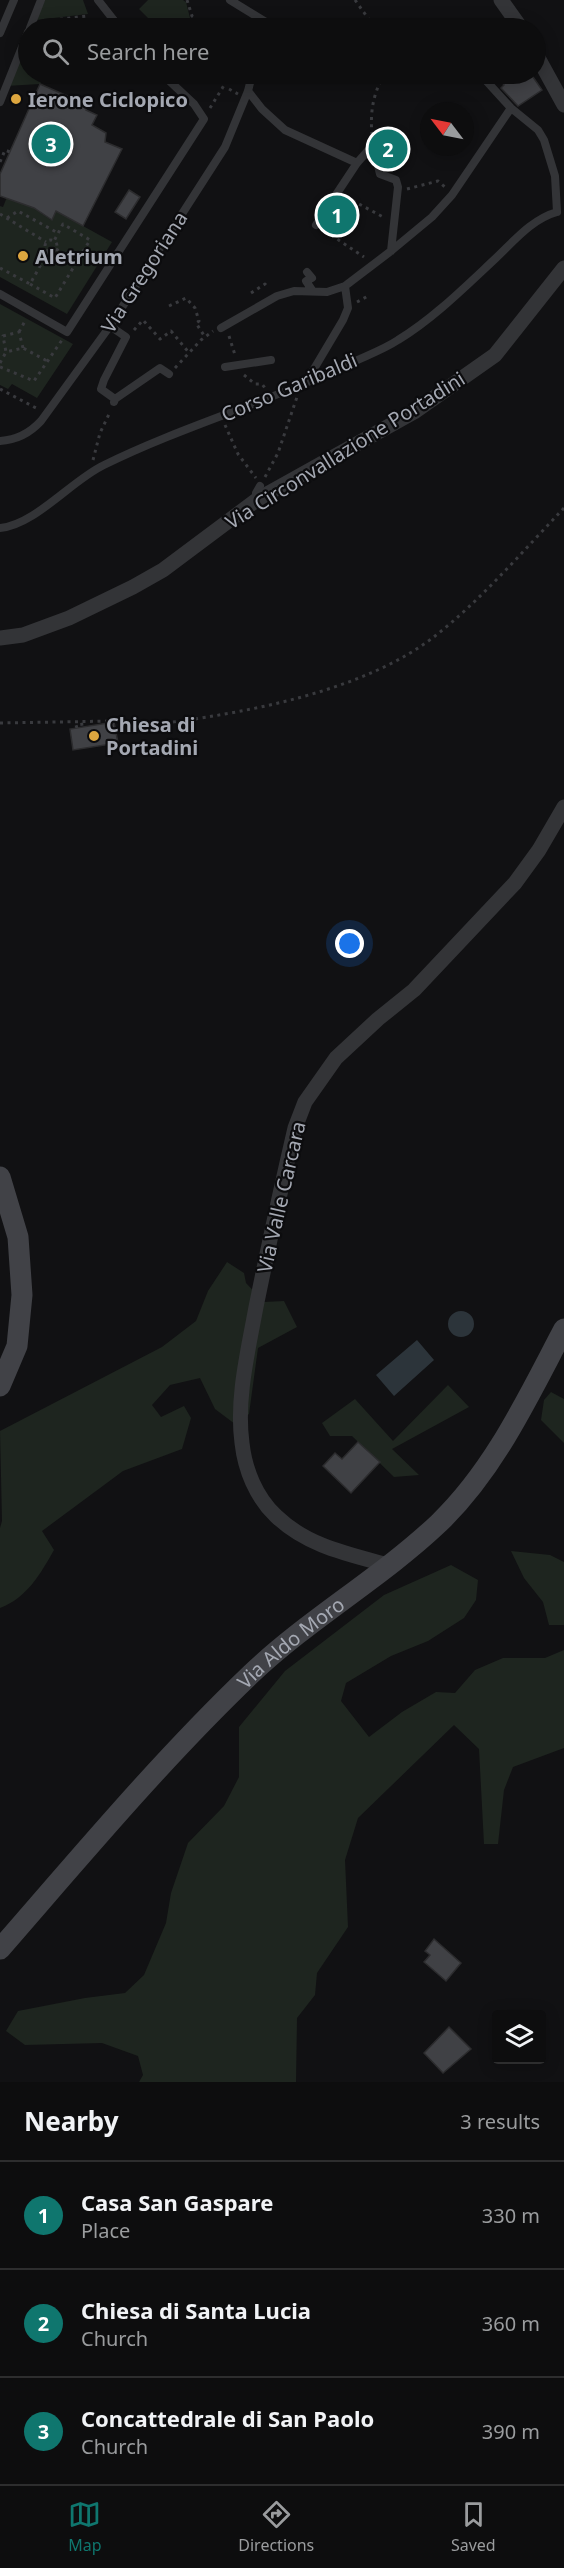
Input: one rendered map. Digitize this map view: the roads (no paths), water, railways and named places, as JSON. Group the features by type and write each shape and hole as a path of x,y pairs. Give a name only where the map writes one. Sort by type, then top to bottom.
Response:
{"main road":[{"path":"0,1177 18,1237 22,1294 17,1346 0,1386"},
{"name":"Via Aldo Moro","path":"0,1949 158,1772 251,1674 288,1641 439,1523 480,1477 513,1426 564,1329"}],"street":[{"path":"501,0 514,18"},
{"path":"546,72 564,105"},
{"name":"Via Circonvallazione Portadini","path":"0,638 23,635 69,618 163,570 259,488 414,412 486,362 507,342 564,268"},
{"name":"Via Valle Carcara","path":"388,1565 332,1550 300,1535 275,1515 253,1486 246,1466 241,1442 242,1396 248,1350 287,1160 295,1128 305,1102 320,1078 353,1042 414,990 515,883 539,850 564,807"}],"lane":[{"path":"0,33 2,19 14,0"},
{"path":"34,18 41,0"},
{"path":"98,0 112,18"},
{"path":"230,0 258,18"},
{"path":"0,102 18,58"},
{"path":"0,294 67,332 204,119 194,104 173,84"},
{"name":"Via Gregoriana","path":"0,441 32,431 110,326 225,147 250,84"},
{"path":"489,84 511,108 538,130 544,140 555,176 560,214"},
{"path":"248,91 262,109 285,130 357,163"},
{"path":"221,328 276,296 294,291 327,292 345,286 432,217 452,195 511,108"},
{"path":"318,226 357,163 373,146 379,171 384,176 396,180 399,188 391,251"},
{"name":"Corso Garibaldi","path":"0,528 7,528 38,512 92,470 154,440 302,387 398,340 456,295 544,215 560,214"},
{"path":"307,272 312,278 306,281 312,290"},
{"path":"302,387 346,314 348,308 345,286"},
{"path":"110,326 126,337 101,389 114,400 160,368 169,374"},
{"path":"225,368 271,360"}],"place":[{"name":"Ierone Ciclopico","path":"16,99"},
{"name":"Concattedrale di San Paolo","path":"51,144"},
{"name":"Chiesa di Santa Lucia","path":"388,149"},
{"name":"Casa San Gaspare","path":"337,215"},
{"name":"Aletrium","path":"23,256"},
{"name":"Chiesa di Portadini","path":"94,736"}]}
